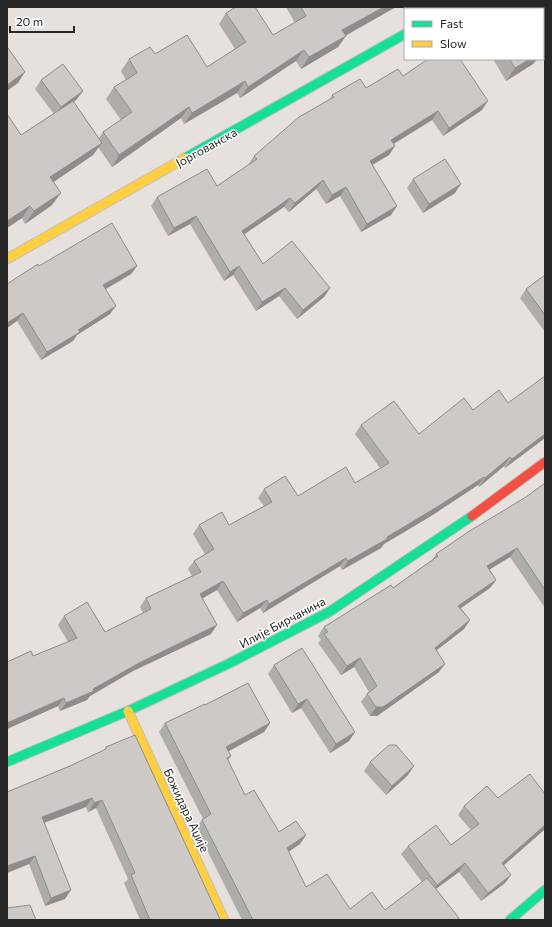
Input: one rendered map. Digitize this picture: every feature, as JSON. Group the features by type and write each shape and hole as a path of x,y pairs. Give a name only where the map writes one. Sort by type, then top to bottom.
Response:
{"street":[{"name":"Јоргованска","path":"7,259 404,35"},
{"name":"Илије Бирчанина","path":"7,762 128,711 230,663 329,612 486,506 545,462"},
{"name":"Божидара Аџије","path":"128,711 224,920"},
{"path":"510,920 545,890"}],"building":[{"path":"236,7 255,7 273,35 306,16 301,7 384,7 342,30 346,36 309,57 304,50 248,87 245,81 192,113 189,107 119,155 103,132 132,112 114,87 137,73 129,59 150,47 155,54 187,35 207,67 246,42 226,13"},
{"path":"515,7 516,8 487,8"},
{"path":"8,48 25,72 7,85 7,49"},
{"path":"427,60 461,60 488,101 449,128 438,111 391,140 395,146 370,161 397,206 367,224 346,187 332,195 323,180 295,203 290,198 242,231 263,264 292,241 330,288 303,310 285,288 262,302 239,266 230,272 196,216 174,228 157,197 207,169 217,186 257,159 254,156 299,117 334,97 332,95 360,79 366,88 398,69 403,76"},
{"path":"510,60 528,60 515,68"},
{"path":"63,64 83,91 61,107 41,80"},
{"path":"73,101 102,143 50,177 61,193 34,211 30,206 7,221 7,114 21,135"},
{"path":"445,159 461,184 429,204 413,179"},
{"path":"112,223 137,266 103,285 116,306 78,330 80,332 47,352 23,313 7,323 7,284 38,264 39,266"},
{"path":"545,275 545,315 526,289"},
{"path":"545,376 545,434 512,459 510,457 485,478 484,477 387,537 387,539 348,561 346,558 269,604 267,600 243,613 223,581 200,594 217,625 139,663 93,689 94,691 66,703 64,698 7,723 7,662 31,651 33,656 77,638 64,616 87,602 105,632 151,609 146,598 201,572 194,561 214,549 199,525 222,512 229,525 272,502 264,489 285,476 298,496 346,467 355,483 389,463 361,425 394,401 419,434 464,398 473,410 499,390 508,403"},
{"path":"545,483 545,590 517,548 487,566 496,580 458,606 470,620 435,648 445,664 383,707 376,707 367,694 377,686 360,658 347,666 324,634 328,632 324,627 391,585 393,588 438,556 436,554 468,532 526,497"},
{"path":"302,648 355,732 336,744 307,699 298,704 274,665"},
{"path":"248,683 270,723 226,747 231,756 227,758 245,795 254,790 279,832 296,821 306,835 287,848 306,887 327,874 350,909 372,892 385,910 427,878 459,918 456,920 253,920 202,820 211,814 165,723"},
{"path":"135,735 220,920 150,920 131,875 135,873 102,800 94,803 92,798 42,817 71,890 51,898 35,856 7,866 7,792 70,766 106,749 106,747"},
{"path":"389,745 396,745 414,766 392,786 370,762"},
{"path":"530,774 545,794 545,825 502,863 511,875 488,893 465,863 437,885 408,846 436,825 451,845 479,824 464,806 487,786 498,798"},
{"path":"30,905 36,920 7,920 7,908"}],"traffic: fast":[{"path":"185,158 404,35"},
{"path":"7,762 128,711 230,663 329,612 472,516"},
{"path":"510,920 545,890"}],"traffic: slow":[{"path":"7,259 185,158"},
{"path":"128,711 224,920"}],"traffic: jam":[{"path":"472,516 545,462"}]}
